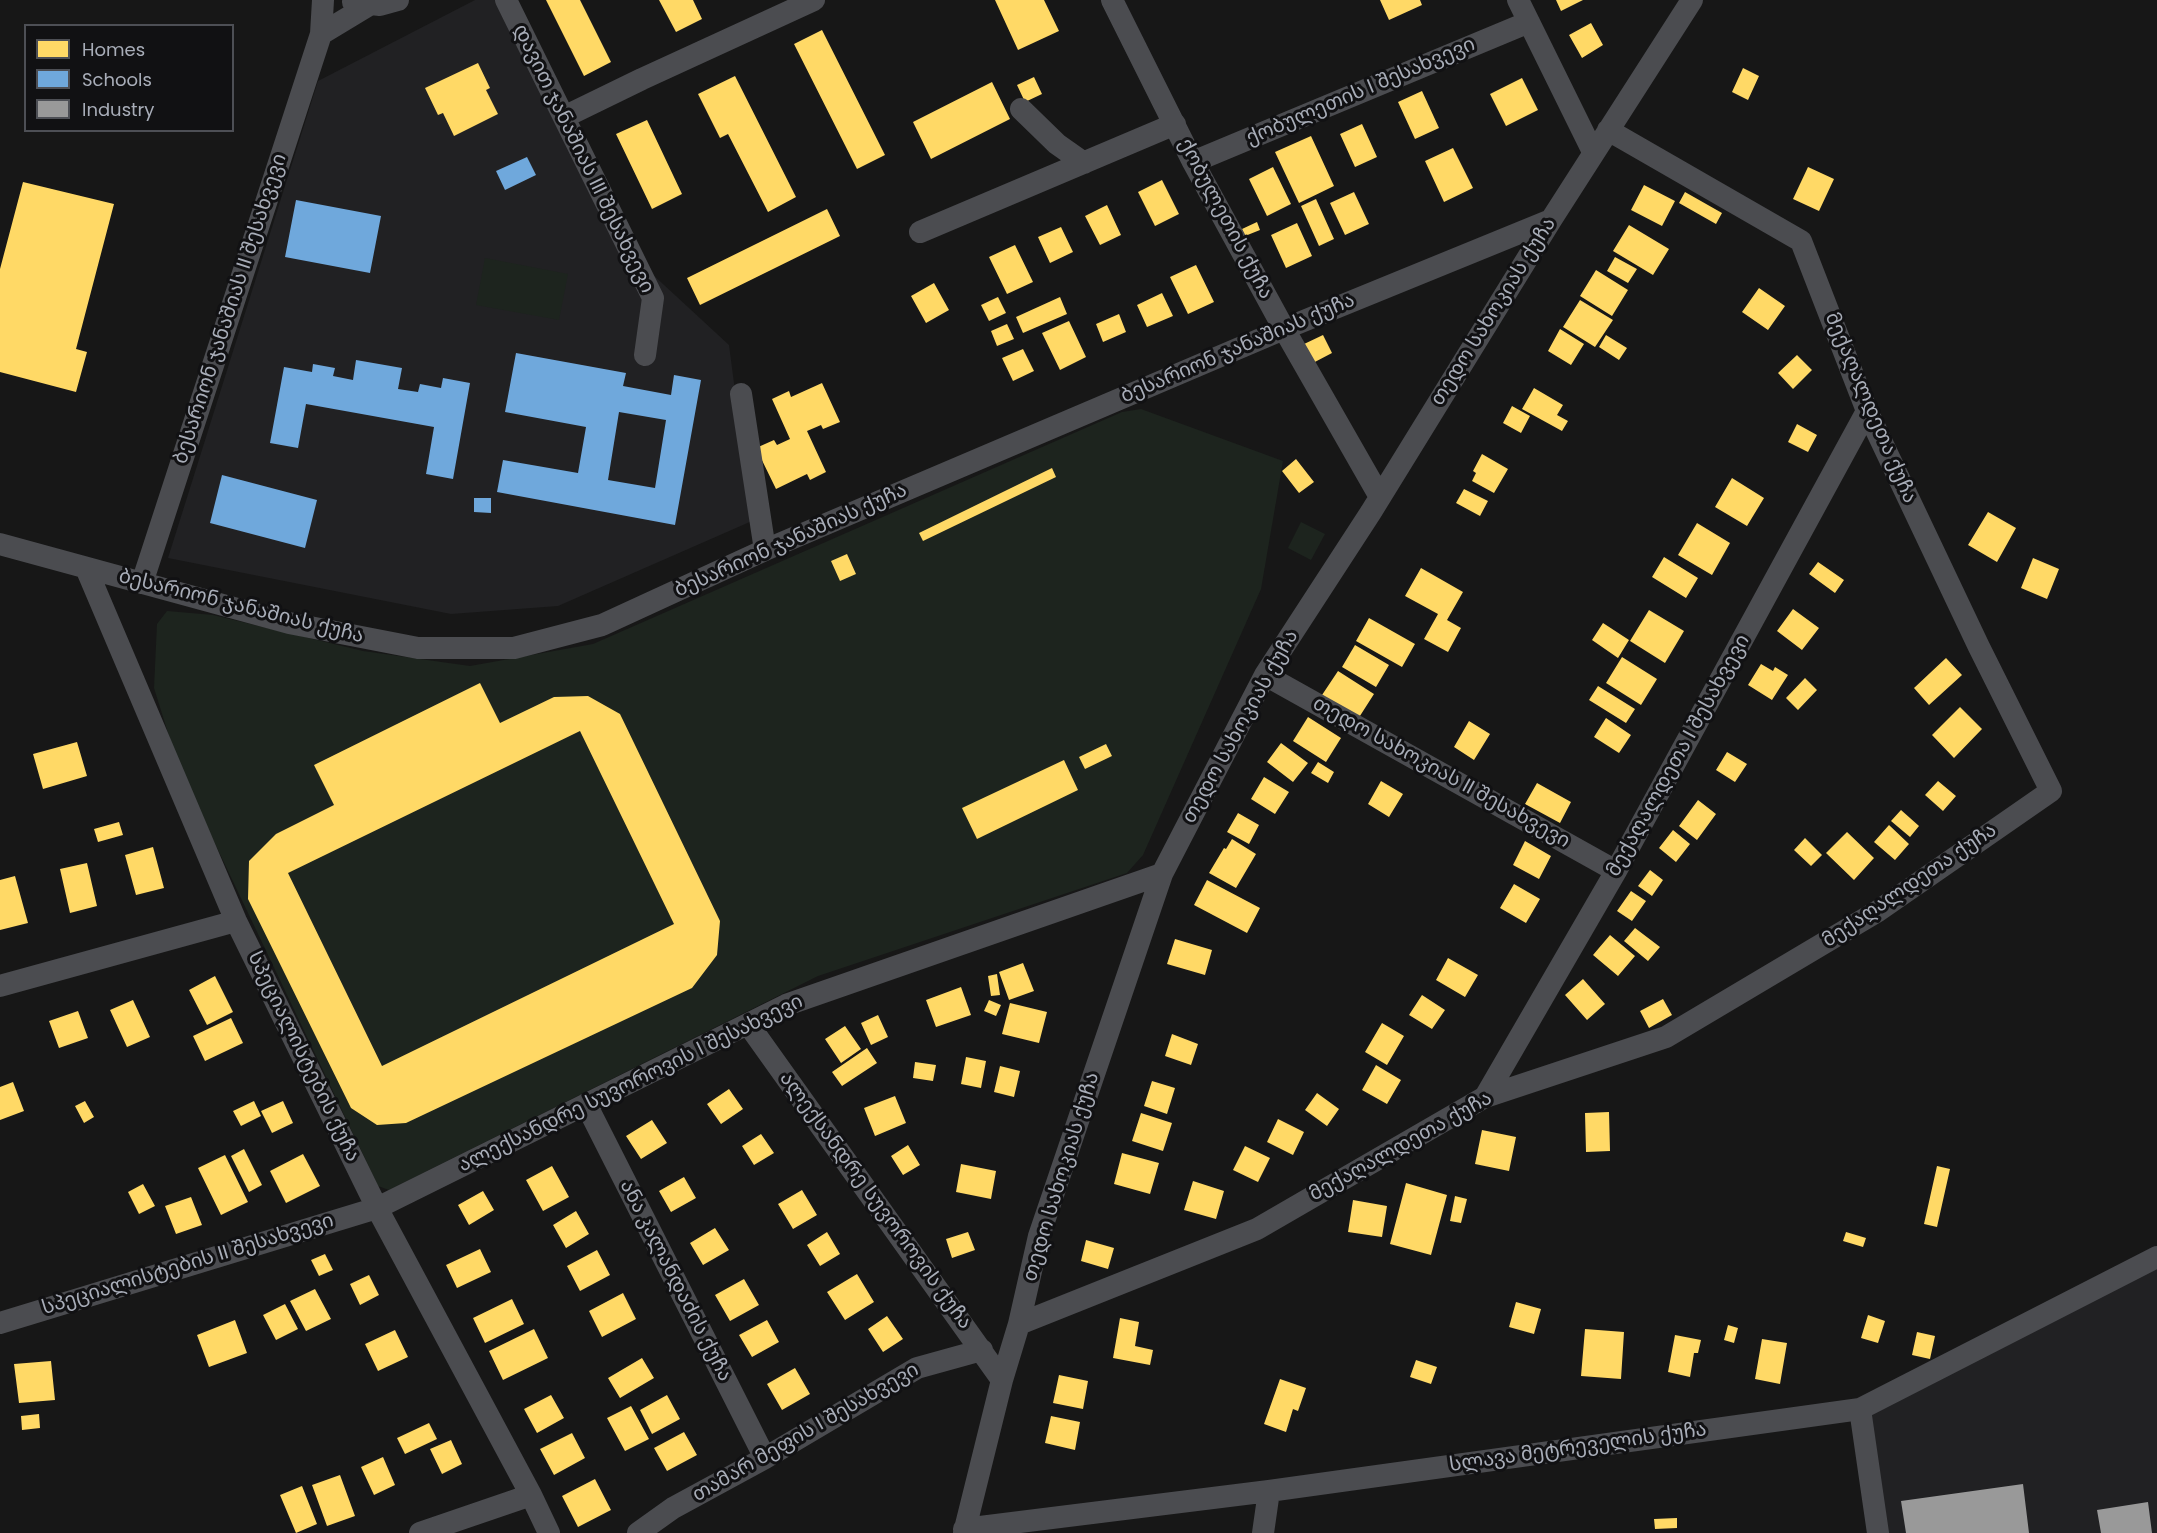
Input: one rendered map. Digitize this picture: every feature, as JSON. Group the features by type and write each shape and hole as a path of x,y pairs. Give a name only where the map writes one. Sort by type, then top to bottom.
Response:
{"street":[{"name":"ბესარიონ ჯანაშიას II შესახვევი","path":"142,583 321,34 323,0"},
{"path":"321,34 359,2 380,5 398,0"},
{"name":"დავით ჯანაშიას III შესახვევი","path":"506,0 653,298 645,355"},
{"path":"564,117 814,0"},
{"name":"ქობულეთის ქუჩა","path":"1112,0 1193,162 1284,329 1380,497"},
{"path":"1518,0 1593,152"},
{"name":"თედო სახოკიას ქუჩა","path":"964,1531 1002,1380 1019,1324 1039,1236 1162,874 1265,675 1380,497 1593,152 1692,0"},
{"name":"ქობულეთის I შესახვევი","path":"1193,162 1529,22"},
{"path":"1021,109 1057,144 1083,163"},
{"path":"920,232 1176,124"},
{"name":"მექაღალდეთა ქუჩა","path":"1019,1324 1257,1228 1485,1097 1666,1037 1878,911 2051,791 1979,647 1867,411 1801,241 1608,130"},
{"name":"ბესარიონ ჯანაშიას ქუჩა","path":"0,544 289,623 418,648 514,648 602,625 765,550 1284,329 1551,220"},
{"path":"741,394 765,550"},
{"name":"მექაღალდეთა I შესახვევი","path":"1485,1097 1616,871 1867,411"},
{"name":"სპეციალისტების ქუჩა","path":"86,568 236,921 377,1208 531,1495 549,1533"},
{"name":"თედო სახოკიას II შესახვევი","path":"1265,675 1616,871"},
{"name":"ალექსანდრე სუვოროვის I შესახვევი","path":"377,1208 786,1005 1162,874"},
{"path":"0,986 236,921"},
{"name":"ალექსანდრე სუვოროვის ქუჩა","path":"748,1024 1002,1380"},
{"name":"ანა კალანდაძის ქუჩა","path":"586,1104 765,1458"},
{"name":"სპეციალისტების II შესახვევი","path":"0,1323 377,1208"},
{"name":"სლავა მეტრეველის ქუჩა","path":"964,1531 1860,1409 2157,1257"},
{"name":"თამარ მეფის I შესახვევი","path":"638,1533 673,1509 765,1458 917,1368 982,1350"},
{"path":"1860,1409 1878,1533"},
{"path":"1263,1533 1269,1491"},
{"path":"420,1533 531,1495"}],"shaded area":[{"path":"475,0 518,0 650,272 729,345 752,521 558,606 451,614 168,558 318,81"},
{"path":"485,258 568,274 559,320 476,305"},
{"path":"1141,409 1283,461 1261,589 1143,855 1127,873 818,976 389,1190 378,1186 179,768 154,688 157,624 167,611 213,615 363,651 470,666 593,644 1122,412"},
{"path":"1301,522 1325,534 1311,560 1288,548"},
{"path":"2157,1265 2157,1533 1878,1533 1860,1409"}],"building: Homes":[{"path":"546,0 580,0 611,62 584,76"},
{"path":"659,0 693,0 702,19 676,32"},
{"path":"995,0 1044,0 1059,31 1018,50"},
{"path":"1380,0 1420,0 1422,5 1389,20"},
{"path":"1556,0 1583,0 1561,11"},
{"path":"1591,23 1603,45 1582,58 1569,35"},
{"path":"822,30 885,155 857,169 794,44"},
{"path":"478,63 490,88 486,90 498,114 454,136 443,113 438,115 425,88"},
{"path":"1743,68 1759,76 1748,100 1732,92"},
{"path":"735,76 796,197 768,212 728,134 720,138 698,94"},
{"path":"1034,77 1042,94 1025,102 1017,85"},
{"path":"1522,78 1538,110 1506,126 1490,94"},
{"path":"992,82 1010,119 931,159 913,122"},
{"path":"1422,91 1439,128 1415,139 1398,102"},
{"path":"647,120 682,194 652,209 616,134"},
{"path":"1362,124 1377,157 1355,167 1340,134"},
{"path":"1311,136 1334,186 1299,203 1275,152"},
{"path":"1453,148 1473,188 1444,202 1425,161"},
{"path":"1273,167 1291,204 1267,216 1249,179"},
{"path":"1808,167 1834,179 1819,211 1793,199"},
{"path":"1162,180 1179,214 1155,226 1138,192"},
{"path":"23,182 114,204 76,349 87,352 76,392 0,372 0,269"},
{"path":"1644,185 1675,201 1662,226 1631,210"},
{"path":"1354,192 1369,224 1345,235 1330,203"},
{"path":"1685,192 1722,213 1716,224 1679,203"},
{"path":"1316,199 1334,239 1319,246 1301,206"},
{"path":"1107,205 1121,235 1100,245 1085,216"},
{"path":"827,209 840,236 700,305 687,278"},
{"path":"1257,222 1260,230 1245,236 1242,229"},
{"path":"1297,223 1312,256 1286,268 1271,235"},
{"path":"1629,225 1669,249 1653,275 1613,251"},
{"path":"1061,227 1073,252 1050,263 1038,237"},
{"path":"1015,245 1033,282 1007,294 989,257"},
{"path":"1615,257 1637,269 1628,283 1607,271"},
{"path":"1196,265 1214,302 1188,314 1170,277"},
{"path":"1596,270 1628,290 1612,316 1580,296"},
{"path":"934,283 949,310 926,323 911,296"},
{"path":"1759,288 1785,306 1768,330 1742,312"},
{"path":"1162,293 1173,316 1147,327 1137,305"},
{"path":"998,297 1006,313 989,321 981,305"},
{"path":"1060,297 1067,314 1023,333 1016,317"},
{"path":"1580,300 1613,320 1595,347 1563,327"},
{"path":"1119,314 1126,332 1103,342 1096,324"},
{"path":"1069,321 1086,357 1060,370 1042,333"},
{"path":"1007,324 1014,339 997,346 991,331"},
{"path":"1560,329 1584,344 1571,365 1548,351"},
{"path":"1323,335 1332,353 1311,364 1302,345"},
{"path":"1606,335 1627,348 1619,360 1599,347"},
{"path":"1023,349 1034,371 1013,381 1002,358"},
{"path":"1797,355 1812,370 1793,389 1778,373"},
{"path":"822,383 840,422 823,429 821,425 807,431 826,472 810,480 807,474 776,489 756,448 774,440 777,445 790,439 772,399 789,391 791,397"},
{"path":"1534,388 1563,405 1557,415 1568,421 1562,431 1522,409"},
{"path":"1512,406 1530,416 1521,433 1503,423"},
{"path":"1797,424 1817,435 1808,452 1788,442"},
{"path":"1482,454 1508,469 1494,493 1472,481 1476,473 1473,471"},
{"path":"1296,459 1314,482 1299,493 1282,471"},
{"path":"1052,468 1056,477 923,541 919,533"},
{"path":"1732,478 1764,498 1747,526 1715,507"},
{"path":"1464,489 1488,501 1480,516 1456,503"},
{"path":"1988,512 2016,528 1997,562 1968,545"},
{"path":"1697,523 1730,543 1712,575 1678,555"},
{"path":"847,554 856,574 840,581 831,561"},
{"path":"1664,557 1698,578 1686,598 1652,577"},
{"path":"2033,558 2059,569 2047,599 2021,588"},
{"path":"1818,562 1844,580 1835,593 1809,574"},
{"path":"1421,568 1463,592 1447,620 1461,628 1448,652 1424,639 1438,614 1405,596"},
{"path":"1793,609 1819,628 1802,650 1777,631"},
{"path":"1649,610 1684,631 1665,663 1630,641"},
{"path":"1369,618 1415,644 1402,667 1356,641"},
{"path":"1603,623 1629,640 1618,658 1592,640"},
{"path":"1355,645 1389,665 1376,687 1342,667"},
{"path":"1622,657 1657,679 1641,705 1606,683"},
{"path":"1946,658 1962,675 1929,705 1914,688"},
{"path":"1761,664 1773,671 1775,667 1788,675 1772,700 1748,685"},
{"path":"1338,671 1374,694 1358,719 1322,695"},
{"path":"1805,678 1817,690 1798,710 1786,698"},
{"path":"480,683 500,723 554,697 588,696 620,714 720,921 717,955 692,988 406,1123 377,1125 351,1108 248,899 249,861 276,834 334,805 314,765","holes":["580,731 674,924 382,1066 288,873"]},
{"path":"1598,686 1635,709 1626,723 1589,700"},
{"path":"1960,707 1982,729 1954,758 1932,735"},
{"path":"1308,717 1341,738 1326,762 1293,741"},
{"path":"1606,718 1631,735 1619,753 1594,737"},
{"path":"1469,721 1490,734 1474,760 1454,747"},
{"path":"77,742 87,776 43,789 33,754"},
{"path":"1281,743 1308,763 1293,782 1267,762"},
{"path":"1106,744 1112,756 1085,769 1079,757"},
{"path":"1727,752 1747,764 1735,782 1716,770"},
{"path":"1064,760 1078,790 977,839 962,808"},
{"path":"1318,762 1334,772 1328,783 1311,773"},
{"path":"1264,777 1289,792 1275,814 1251,799"},
{"path":"1381,781 1403,794 1389,817 1368,804"},
{"path":"1938,781 1956,796 1943,811 1925,795"},
{"path":"1537,783 1571,802 1560,823 1525,804"},
{"path":"1698,800 1716,814 1697,840 1679,826"},
{"path":"1901,810 1919,826 1910,837 1891,821"},
{"path":"1238,813 1259,825 1249,844 1227,832"},
{"path":"119,822 123,835 98,842 94,829"},
{"path":"1889,825 1909,844 1895,860 1874,842"},
{"path":"1673,830 1690,844 1676,862 1659,848"},
{"path":"1847,832 1874,858 1854,880 1826,853"},
{"path":"1805,838 1822,855 1811,866 1794,850"},
{"path":"1232,839 1256,854 1236,888 1209,873"},
{"path":"1525,841 1551,856 1539,879 1513,865"},
{"path":"153,847 164,888 136,895 125,855"},
{"path":"87,863 97,906 70,913 60,869"},
{"path":"1650,870 1663,880 1652,896 1638,886"},
{"path":"15,876 28,923 0,930 0,880"},
{"path":"1207,880 1260,908 1247,933 1194,905"},
{"path":"1514,884 1540,899 1526,923 1500,908"},
{"path":"1631,891 1646,901 1632,921 1617,911"},
{"path":"1635,928 1660,947 1648,961 1624,941"},
{"path":"1610,935 1635,956 1618,976 1593,955"},
{"path":"1175,939 1212,950 1205,975 1167,964"},
{"path":"1448,958 1478,975 1465,997 1436,980"},
{"path":"1023,963 1034,991 1009,1000 999,972"},
{"path":"997,974 1000,995 991,996 988,976"},
{"path":"215,976 233,1012 207,1025 189,990"},
{"path":"1583,979 1605,1004 1587,1020 1565,995"},
{"path":"961,987 971,1015 936,1027 926,1000"},
{"path":"1422,995 1445,1010 1432,1029 1409,1015"},
{"path":"1663,999 1672,1015 1649,1028 1640,1011"},
{"path":"133,1000 150,1037 127,1047 110,1010"},
{"path":"989,1000 1001,1005 996,1016 984,1011"},
{"path":"1010,1003 1047,1012 1039,1043 1002,1034"},
{"path":"78,1011 88,1038 59,1048 49,1021"},
{"path":"878,1015 888,1037 871,1045 861,1023"},
{"path":"231,1018 243,1043 205,1061 193,1036"},
{"path":"1382,1023 1404,1036 1387,1065 1365,1052"},
{"path":"845,1026 861,1049 841,1063 825,1039"},
{"path":"1172,1034 1198,1044 1191,1065 1165,1056"},
{"path":"867,1048 877,1063 842,1086 832,1072"},
{"path":"966,1057 986,1061 981,1088 961,1084"},
{"path":"915,1062 936,1065 933,1081 913,1078"},
{"path":"1376,1065 1401,1080 1387,1104 1362,1090"},
{"path":"1000,1066 1020,1071 1014,1097 994,1092"},
{"path":"1152,1081 1175,1088 1167,1114 1144,1106"},
{"path":"13,1082 24,1111 0,1120 0,1087"},
{"path":"729,1089 743,1109 721,1124 707,1104"},
{"path":"1317,1093 1339,1109 1327,1126 1305,1110"},
{"path":"895,1096 906,1123 875,1136 864,1108"},
{"path":"85,1101 94,1117 84,1123 75,1106"},
{"path":"254,1101 261,1116 241,1126 233,1111"},
{"path":"283,1101 293,1123 272,1133 261,1111"},
{"path":"1609,1112 1610,1151 1586,1152 1585,1113"},
{"path":"1141,1113 1172,1123 1163,1151 1132,1141"},
{"path":"1278,1119 1304,1132 1293,1155 1267,1142"},
{"path":"652,1120 667,1143 641,1159 626,1136"},
{"path":"1482,1130 1516,1137 1509,1171 1475,1164"},
{"path":"761,1134 774,1153 754,1165 742,1146"},
{"path":"908,1145 920,1165 903,1175 891,1156"},
{"path":"1245,1146 1270,1158 1258,1182 1233,1170"},
{"path":"244,1149 262,1185 249,1192 231,1156"},
{"path":"1122,1153 1159,1163 1150,1194 1114,1184"},
{"path":"303,1154 320,1186 286,1203 270,1171"},
{"path":"225,1155 248,1202 221,1215 198,1168"},
{"path":"961,1164 996,1171 991,1199 956,1192"},
{"path":"552,1166 569,1197 543,1211 526,1180"},
{"path":"1937,1166 1950,1169 1937,1227 1924,1224"},
{"path":"684,1177 696,1198 671,1212 659,1191"},
{"path":"1193,1181 1224,1191 1216,1219 1184,1210"},
{"path":"1406,1183 1447,1195 1431,1255 1390,1244"},
{"path":"143,1184 155,1206 139,1214 128,1192"},
{"path":"802,1190 817,1215 793,1229 778,1204"},
{"path":"483,1191 494,1210 469,1225 458,1205"},
{"path":"1455,1196 1467,1199 1461,1223 1450,1221"},
{"path":"191,1197 202,1225 176,1234 165,1206"},
{"path":"1353,1200 1387,1206 1382,1237 1348,1232"},
{"path":"576,1211 589,1234 566,1248 553,1225"},
{"path":"715,1228 729,1250 703,1265 690,1243"},
{"path":"827,1232 840,1254 820,1266 807,1245"},
{"path":"968,1232 975,1250 952,1258 946,1239"},
{"path":"1846,1232 1866,1238 1863,1247 1843,1241"},
{"path":"1086,1240 1114,1248 1108,1269 1081,1261"},
{"path":"480,1249 491,1272 457,1288 446,1265"},
{"path":"597,1250 610,1275 580,1291 567,1266"},
{"path":"325,1254 333,1270 319,1276 311,1260"},
{"path":"857,1274 874,1302 845,1320 827,1292"},
{"path":"369,1275 379,1295 360,1305 350,1284"},
{"path":"744,1279 759,1305 730,1321 715,1295"},
{"path":"315,1289 331,1319 306,1331 290,1301"},
{"path":"623,1293 636,1319 602,1337 589,1311"},
{"path":"512,1299 524,1324 485,1343 473,1318"},
{"path":"1516,1302 1541,1309 1534,1334 1509,1327"},
{"path":"285,1304 298,1329 276,1340 263,1315"},
{"path":"1868,1315 1885,1321 1878,1343 1861,1338"},
{"path":"887,1316 903,1339 883,1352 868,1329"},
{"path":"1120,1318 1139,1322 1135,1346 1153,1350 1150,1365 1113,1358"},
{"path":"235,1320 247,1353 209,1367 197,1335"},
{"path":"767,1320 779,1342 752,1357 739,1335"},
{"path":"1728,1325 1738,1328 1734,1343 1724,1340"},
{"path":"534,1329 548,1358 503,1380 489,1351"},
{"path":"1585,1329 1624,1332 1621,1379 1581,1376"},
{"path":"395,1330 408,1357 378,1371 365,1344"},
{"path":"1917,1332 1935,1336 1930,1359 1912,1355"},
{"path":"1675,1335 1701,1340 1698,1353 1694,1353 1690,1377 1668,1372"},
{"path":"1762,1339 1787,1343 1780,1384 1755,1379"},
{"path":"642,1358 654,1378 620,1398 608,1378"},
{"path":"1416,1360 1437,1367 1431,1384 1410,1377"},
{"path":"51,1361 55,1400 19,1403 14,1364"},
{"path":"795,1368 810,1394 782,1410 767,1384"},
{"path":"1059,1375 1088,1381 1083,1409 1053,1403"},
{"path":"1280,1379 1306,1388 1298,1411 1293,1409 1286,1432 1264,1424"},
{"path":"551,1395 564,1418 537,1433 524,1409"},
{"path":"667,1395 680,1419 652,1434 640,1410"},
{"path":"631,1406 649,1439 625,1451 607,1418"},
{"path":"39,1414 40,1428 22,1430 21,1416"},
{"path":"1051,1416 1080,1422 1075,1450 1045,1443"},
{"path":"429,1423 437,1439 405,1454 397,1438"},
{"path":"684,1432 697,1455 667,1471 654,1448"},
{"path":"572,1433 585,1458 554,1475 540,1449"},
{"path":"451,1440 462,1464 442,1474 430,1449"},
{"path":"383,1457 395,1485 374,1495 361,1467"},
{"path":"340,1475 355,1516 327,1526 312,1485"},
{"path":"595,1479 611,1510 578,1527 562,1496"},
{"path":"302,1486 317,1524 296,1533 280,1495"},
{"path":"1677,1518 1677,1528 1655,1529 1654,1519"}],"building: Schools":[{"path":"527,157 536,175 505,190 496,171"},
{"path":"296,200 381,216 370,273 285,257"},
{"path":"516,353 626,373 623,386 671,395 674,375 701,380 675,525 497,492 503,460 578,473 586,427 505,412","holes":["619,412 666,420 655,488 608,480"]},
{"path":"356,360 402,368 398,389 418,392 420,384 441,388 443,378 470,383 453,479 426,474 434,427 306,404 298,448 270,443 284,367 312,372 313,364 335,368 333,376 353,380"},
{"path":"222,475 317,500 305,548 210,523"},
{"path":"474,498 491,498 491,513 474,512"}],"building: Industry":[{"path":"2023,1484 2029,1533 1906,1533 1901,1501"},
{"path":"2148,1502 2152,1533 2101,1533 2097,1510"}]}
